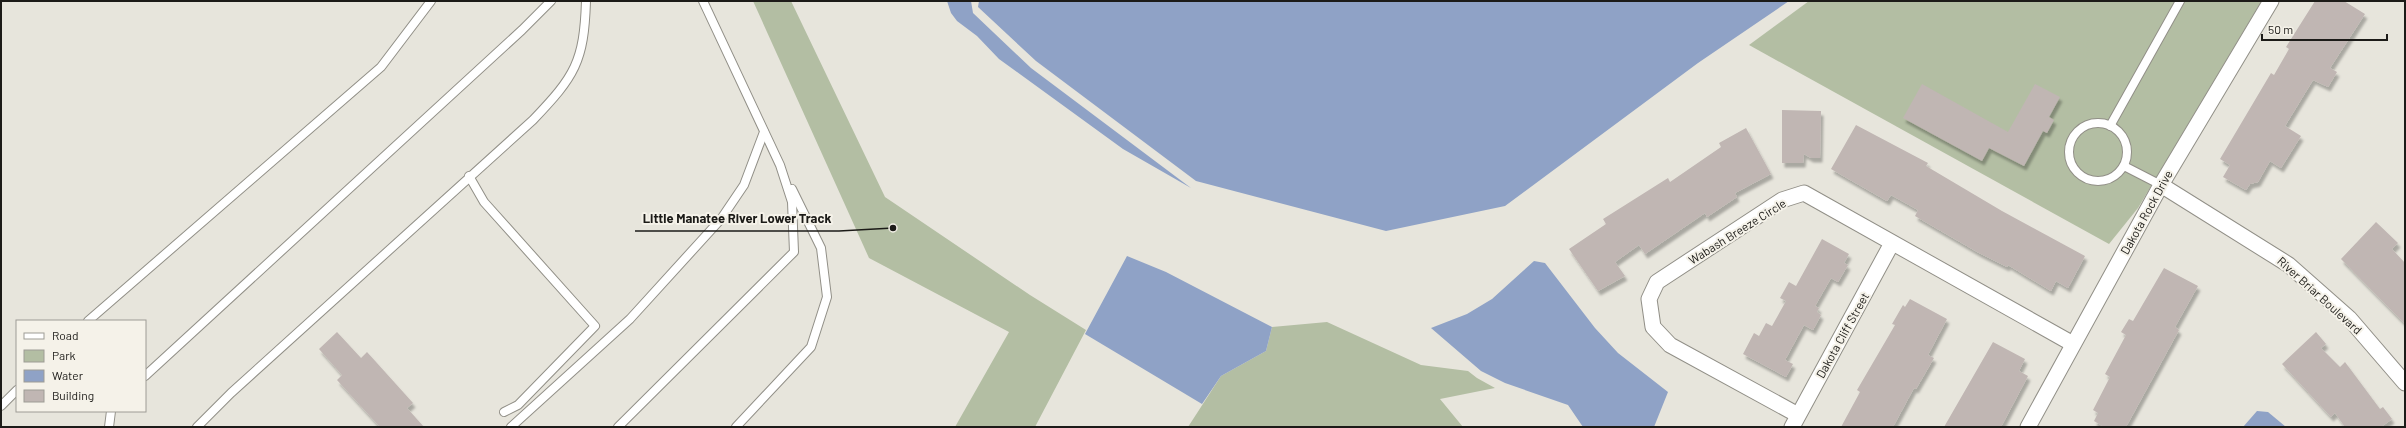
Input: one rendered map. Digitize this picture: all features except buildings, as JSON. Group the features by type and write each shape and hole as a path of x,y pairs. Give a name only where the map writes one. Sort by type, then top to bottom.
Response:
{"street":[{"name":"Dakota Rock Drive","path":"2028,427 2161,185 2271,1"},
{"name":"River Briar Boulevard","path":"2161,185 2289,265 2349,318 2405,383"},
{"name":"Wabash Breeze Circle","path":"1795,421 1670,345 1653,327 1649,299 1656,282 1782,200 1804,193 2073,344"},
{"name":"Dakota Cliff Street","path":"1795,421 1892,243"}],"lane":[{"path":"89,320 381,67 431,1"},
{"path":"146,375 522,30 551,1"},
{"path":"197,427 231,393 469,176 533,120 567,81 579,58 585,36 586,1"},
{"path":"703,1 764,132 821,248 827,297 811,347 736,427"},
{"path":"2110,126 2180,1"},
{"path":"2096,123 2110,126 2122,135 2126,144 2128,153 2124,166 2115,177 2097,182 2079,175 2069,158 2069,148 2078,131 2096,123"},
{"path":"511,427 630,319 721,219 744,185 764,132"},
{"path":"618,427 794,252 792,202 780,165"},
{"path":"2124,166 2161,185"},
{"path":"469,176 484,202 595,326 518,405 504,412"},
{"path":"1,406 16,391"},
{"path":"109,427 111,412"}],"green space":[{"path":"753,1 791,1 885,197 1030,295 1086,330 1035,427 955,427 1009,332 869,258"},
{"path":"1809,1 2261,2 2138,208 2109,244 1749,45"},
{"path":"1327,322 1421,365 1468,371 1495,388 1440,399 1463,427 1188,427 1221,376 1266,351 1272,327"}],"water":[{"path":"947,1 971,1 973,13 1031,68 1191,188 1123,149 999,59 977,36 957,21 951,13"},
{"path":"979,1 1789,1 1698,63 1505,206 1386,231 1196,181 1036,61 978,7"},
{"path":"1127,256 1166,272 1272,327 1266,351 1221,376 1202,404 1085,334"},
{"path":"1534,261 1545,263 1595,328 1618,353 1668,392 1654,427 1583,427 1568,405 1505,383 1481,371 1431,328 1467,314 1492,299"},
{"path":"2257,411 2268,412 2286,427 2243,427"}],"place":[{"name":"Little Manatee River Lower Track","path":"893,228"}]}
